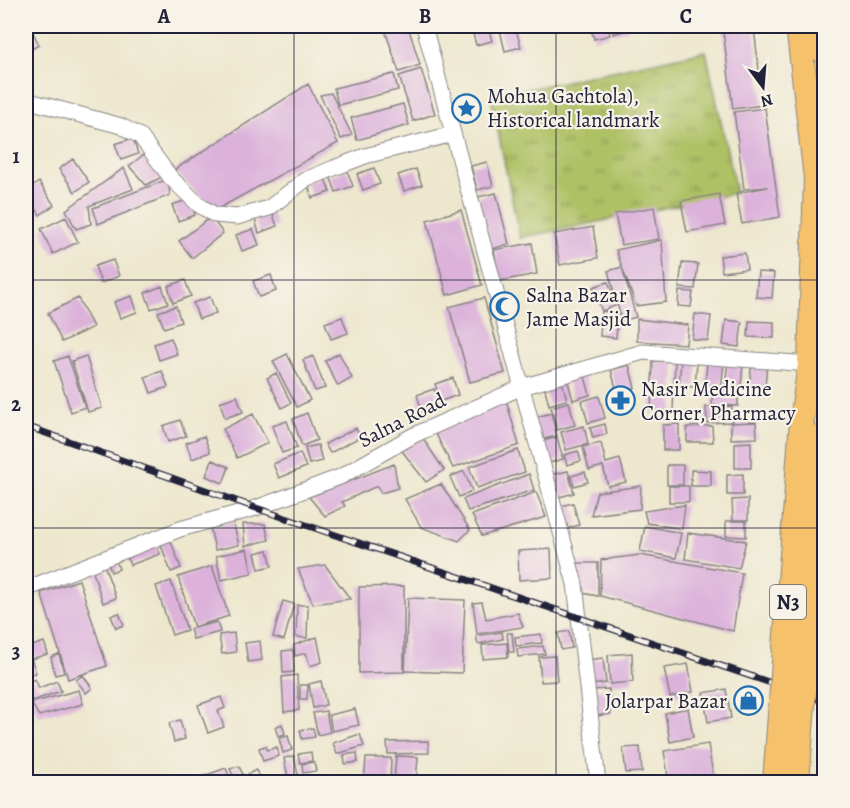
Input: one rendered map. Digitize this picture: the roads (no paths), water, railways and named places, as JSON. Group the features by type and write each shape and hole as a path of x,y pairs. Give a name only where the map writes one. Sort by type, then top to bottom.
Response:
{"highway":[{"name":"N3","path":"775,783 802,421 810,364 816,178 798,26"},
{"path":"823,26 825,52"},
{"name":"N3","path":"797,783 825,433"}],"street":[{"path":"424,26 574,584 598,783"},
{"path":"26,100 121,126 140,136 171,178 199,205 214,215 237,217 269,208 304,180 365,156 453,134"},
{"name":"Salna Road","path":"26,589 180,529 256,508 340,477 414,435 522,387 643,352 810,364"}],"railway":[{"path":"26,426 256,508 824,701"}],"place":[{"name":"Mohua Gachtola), Historical landmark","path":"466,108"},
{"name":"Salna Bazar Jame Masjid","path":"505,307"},
{"name":"Nasir Medicine Corner, Pharmacy","path":"620,401"},
{"name":"Jolarpar Bazar","path":"748,701"}]}
